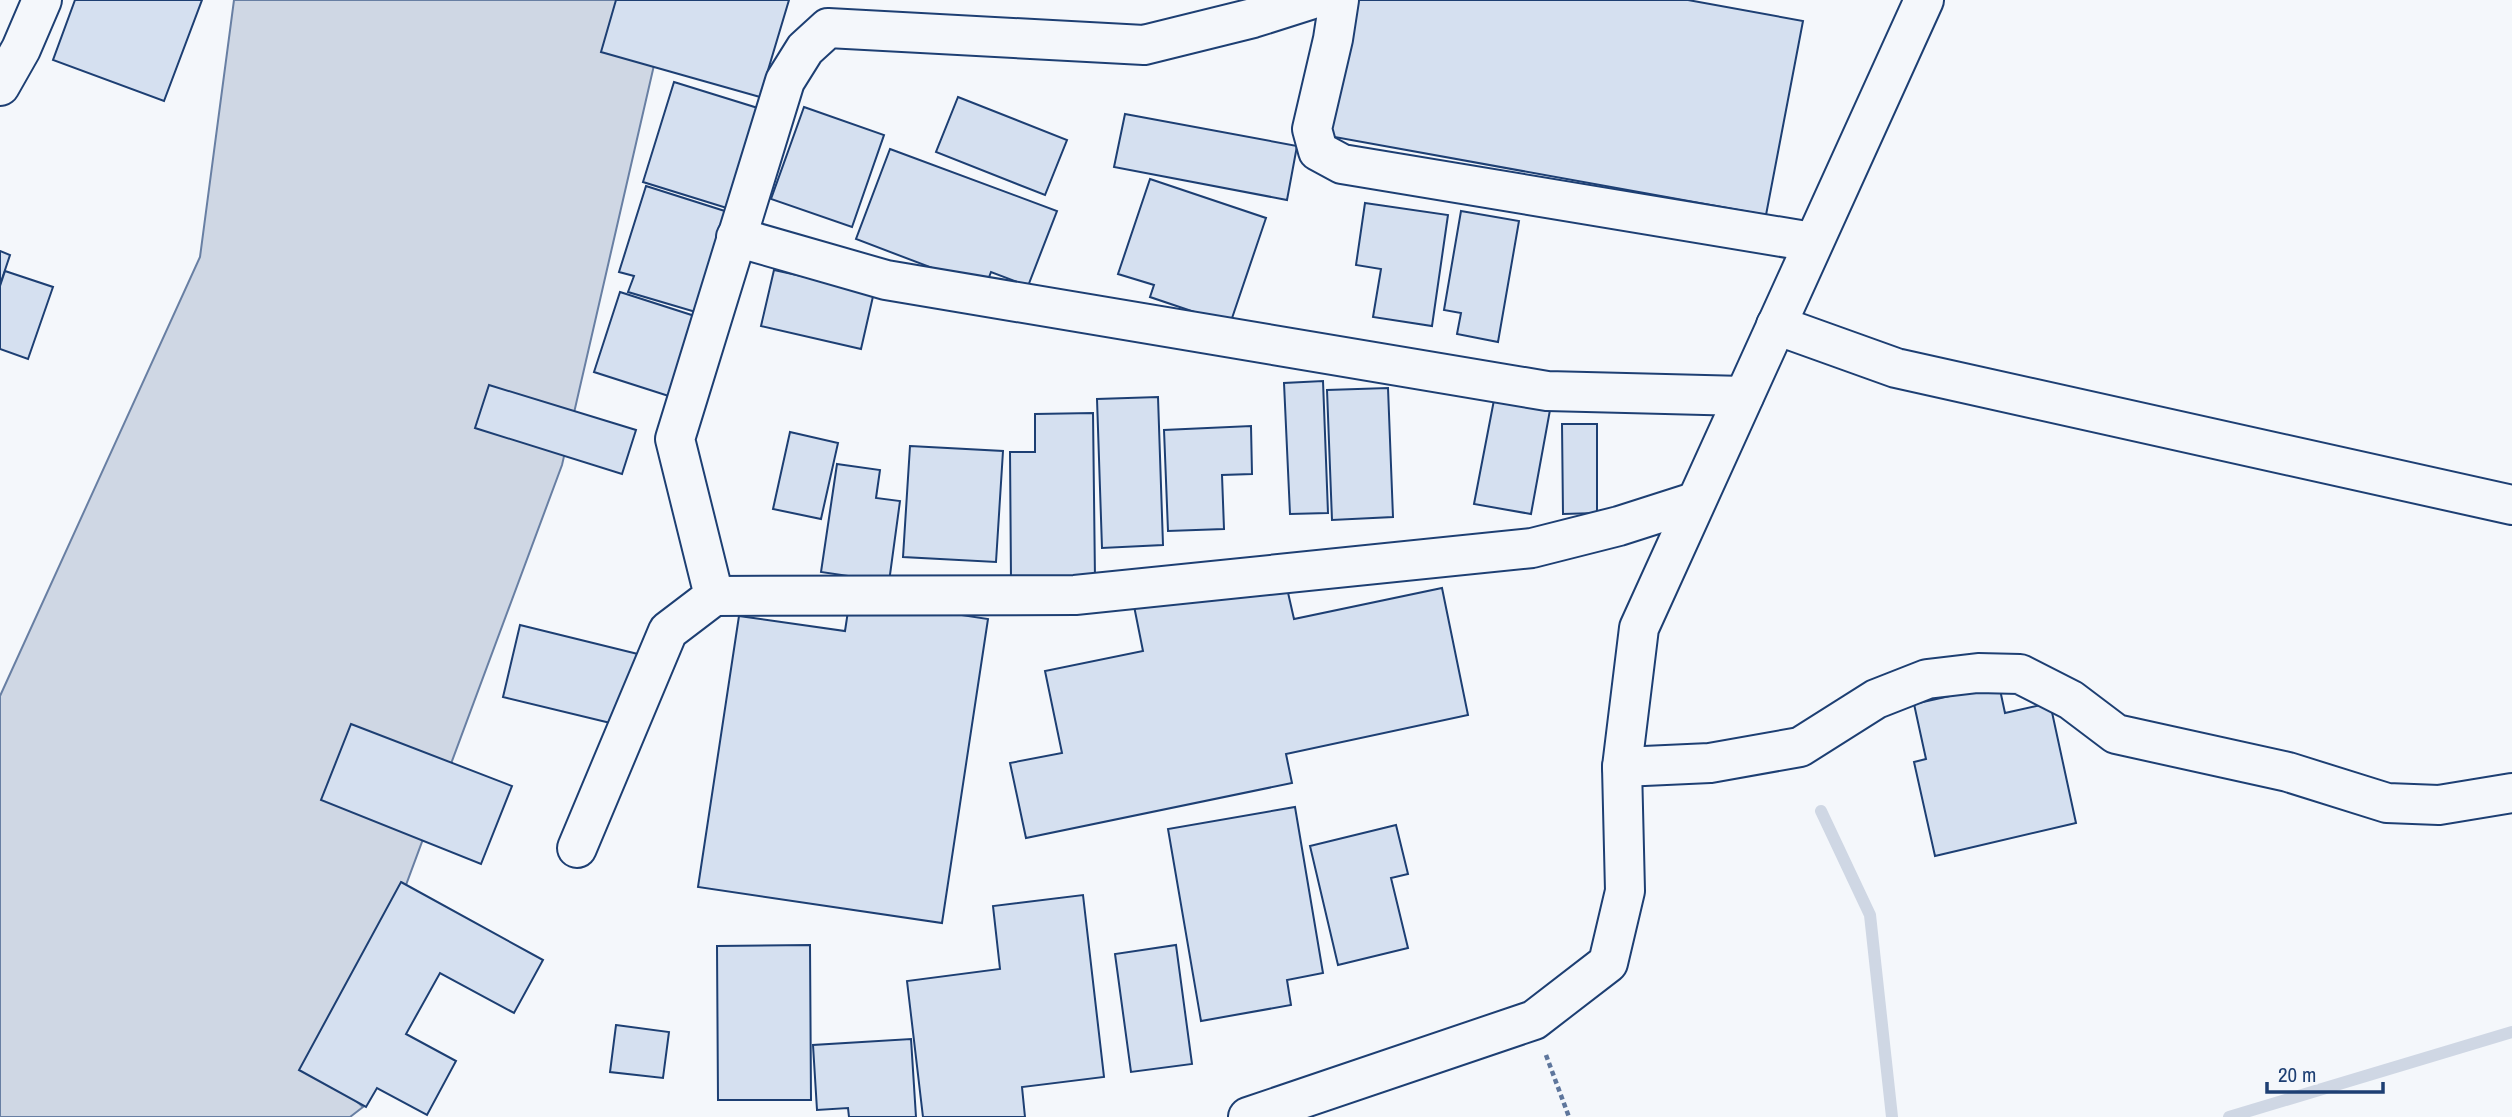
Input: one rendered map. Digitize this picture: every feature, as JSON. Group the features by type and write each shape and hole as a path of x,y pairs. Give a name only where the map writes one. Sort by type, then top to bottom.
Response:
{"street":[{"path":"0,86 21,49 42,0"},
{"path":"714,596 675,439 785,81 806,48 828,28 1144,45 1253,18 1310,0"},
{"path":"1339,0 1333,39 1311,129 1318,151 1342,164 1812,242"},
{"path":"1248,1117 1534,1020 1608,963 1625,891 1622,767 1639,628 1924,0"},
{"path":"736,237 886,280 1547,391 1744,396"},
{"path":"1776,325 1896,368 2512,505"},
{"path":"577,848 668,631 714,596 1074,595 1532,548 1619,526 1694,502"},
{"path":"1622,767 1710,764 1800,747 1876,699 1927,679 1978,673 2021,674 2071,700 2116,734 2288,772 2387,803 2440,805 2512,793"}],"path":[{"path":"1534,1020 1569,1117"}],"shaded area":[{"path":"234,0 669,0 562,465 400,901 315,1065 363,1107 350,1117 0,1117 0,696 200,257"}],"building":[{"path":"75,0 202,0 164,101 53,60"},
{"path":"616,0 789,0 760,97 601,52"},
{"path":"1354,0 1688,0 1803,21 1766,215 1329,136"},
{"path":"674,82 761,109 730,209 643,182"},
{"path":"958,97 1067,140 1045,195 936,152"},
{"path":"804,107 884,135 852,227 771,199"},
{"path":"1125,114 1297,146 1287,200 1114,167"},
{"path":"890,149 1057,211 1028,286 991,272 985,288 856,239"},
{"path":"1150,179 1266,218 1230,324 1150,297 1154,285 1118,274"},
{"path":"646,186 731,213 699,313 628,292 634,276 619,272"},
{"path":"1365,203 1448,215 1432,326 1373,317 1381,269 1356,265"},
{"path":"1461,211 1519,221 1498,342 1457,334 1461,313 1444,310"},
{"path":"0,251 10,255 1,282 0,281"},
{"path":"774,270 874,292 861,349 761,326"},
{"path":"5,271 53,287 28,359 0,349 0,286"},
{"path":"620,292 704,319 678,399 594,372"},
{"path":"1323,381 1328,513 1290,514 1284,383"},
{"path":"489,385 636,430 622,474 475,428"},
{"path":"1388,388 1393,517 1332,520 1327,390"},
{"path":"1158,397 1163,545 1102,548 1097,399"},
{"path":"1494,400 1550,410 1531,514 1474,504"},
{"path":"1093,413 1095,579 1011,580 1010,452 1035,452 1035,414"},
{"path":"1562,424 1597,424 1597,513 1563,514"},
{"path":"1251,426 1252,474 1222,475 1224,529 1168,531 1164,430"},
{"path":"790,432 838,443 821,519 773,509"},
{"path":"910,446 1003,451 996,562 903,557"},
{"path":"837,464 880,470 876,498 900,501 889,582 821,572"},
{"path":"1284,575 1294,619 1442,588 1468,715 1286,754 1292,783 1026,838 1010,763 1062,753 1045,671 1143,651 1134,606"},
{"path":"850,598 988,619 942,923 698,887 739,616 845,631"},
{"path":"520,625 646,656 627,727 503,697"},
{"path":"1999,685 2005,713 2050,703 2076,823 1935,856 1914,762 1926,759 1914,704"},
{"path":"351,724 512,786 481,864 321,800"},
{"path":"1295,807 1323,973 1287,980 1291,1005 1201,1021 1168,829"},
{"path":"1396,825 1408,874 1391,878 1408,948 1338,965 1310,846"},
{"path":"401,882 543,960 514,1013 440,973 406,1034 456,1061 427,1115 377,1088 366,1107 299,1070"},
{"path":"1083,895 1104,1077 1022,1087 1025,1117 923,1117 907,981 1000,969 993,906"},
{"path":"810,945 811,1100 718,1100 717,946"},
{"path":"1176,945 1192,1064 1131,1072 1115,954"},
{"path":"616,1025 669,1032 663,1078 610,1072"},
{"path":"911,1039 916,1117 849,1117 848,1108 817,1110 813,1045"}],"waterway":[{"path":"1821,811 1870,915 1892,1117"},
{"path":"2229,1117 2512,1032"}]}
